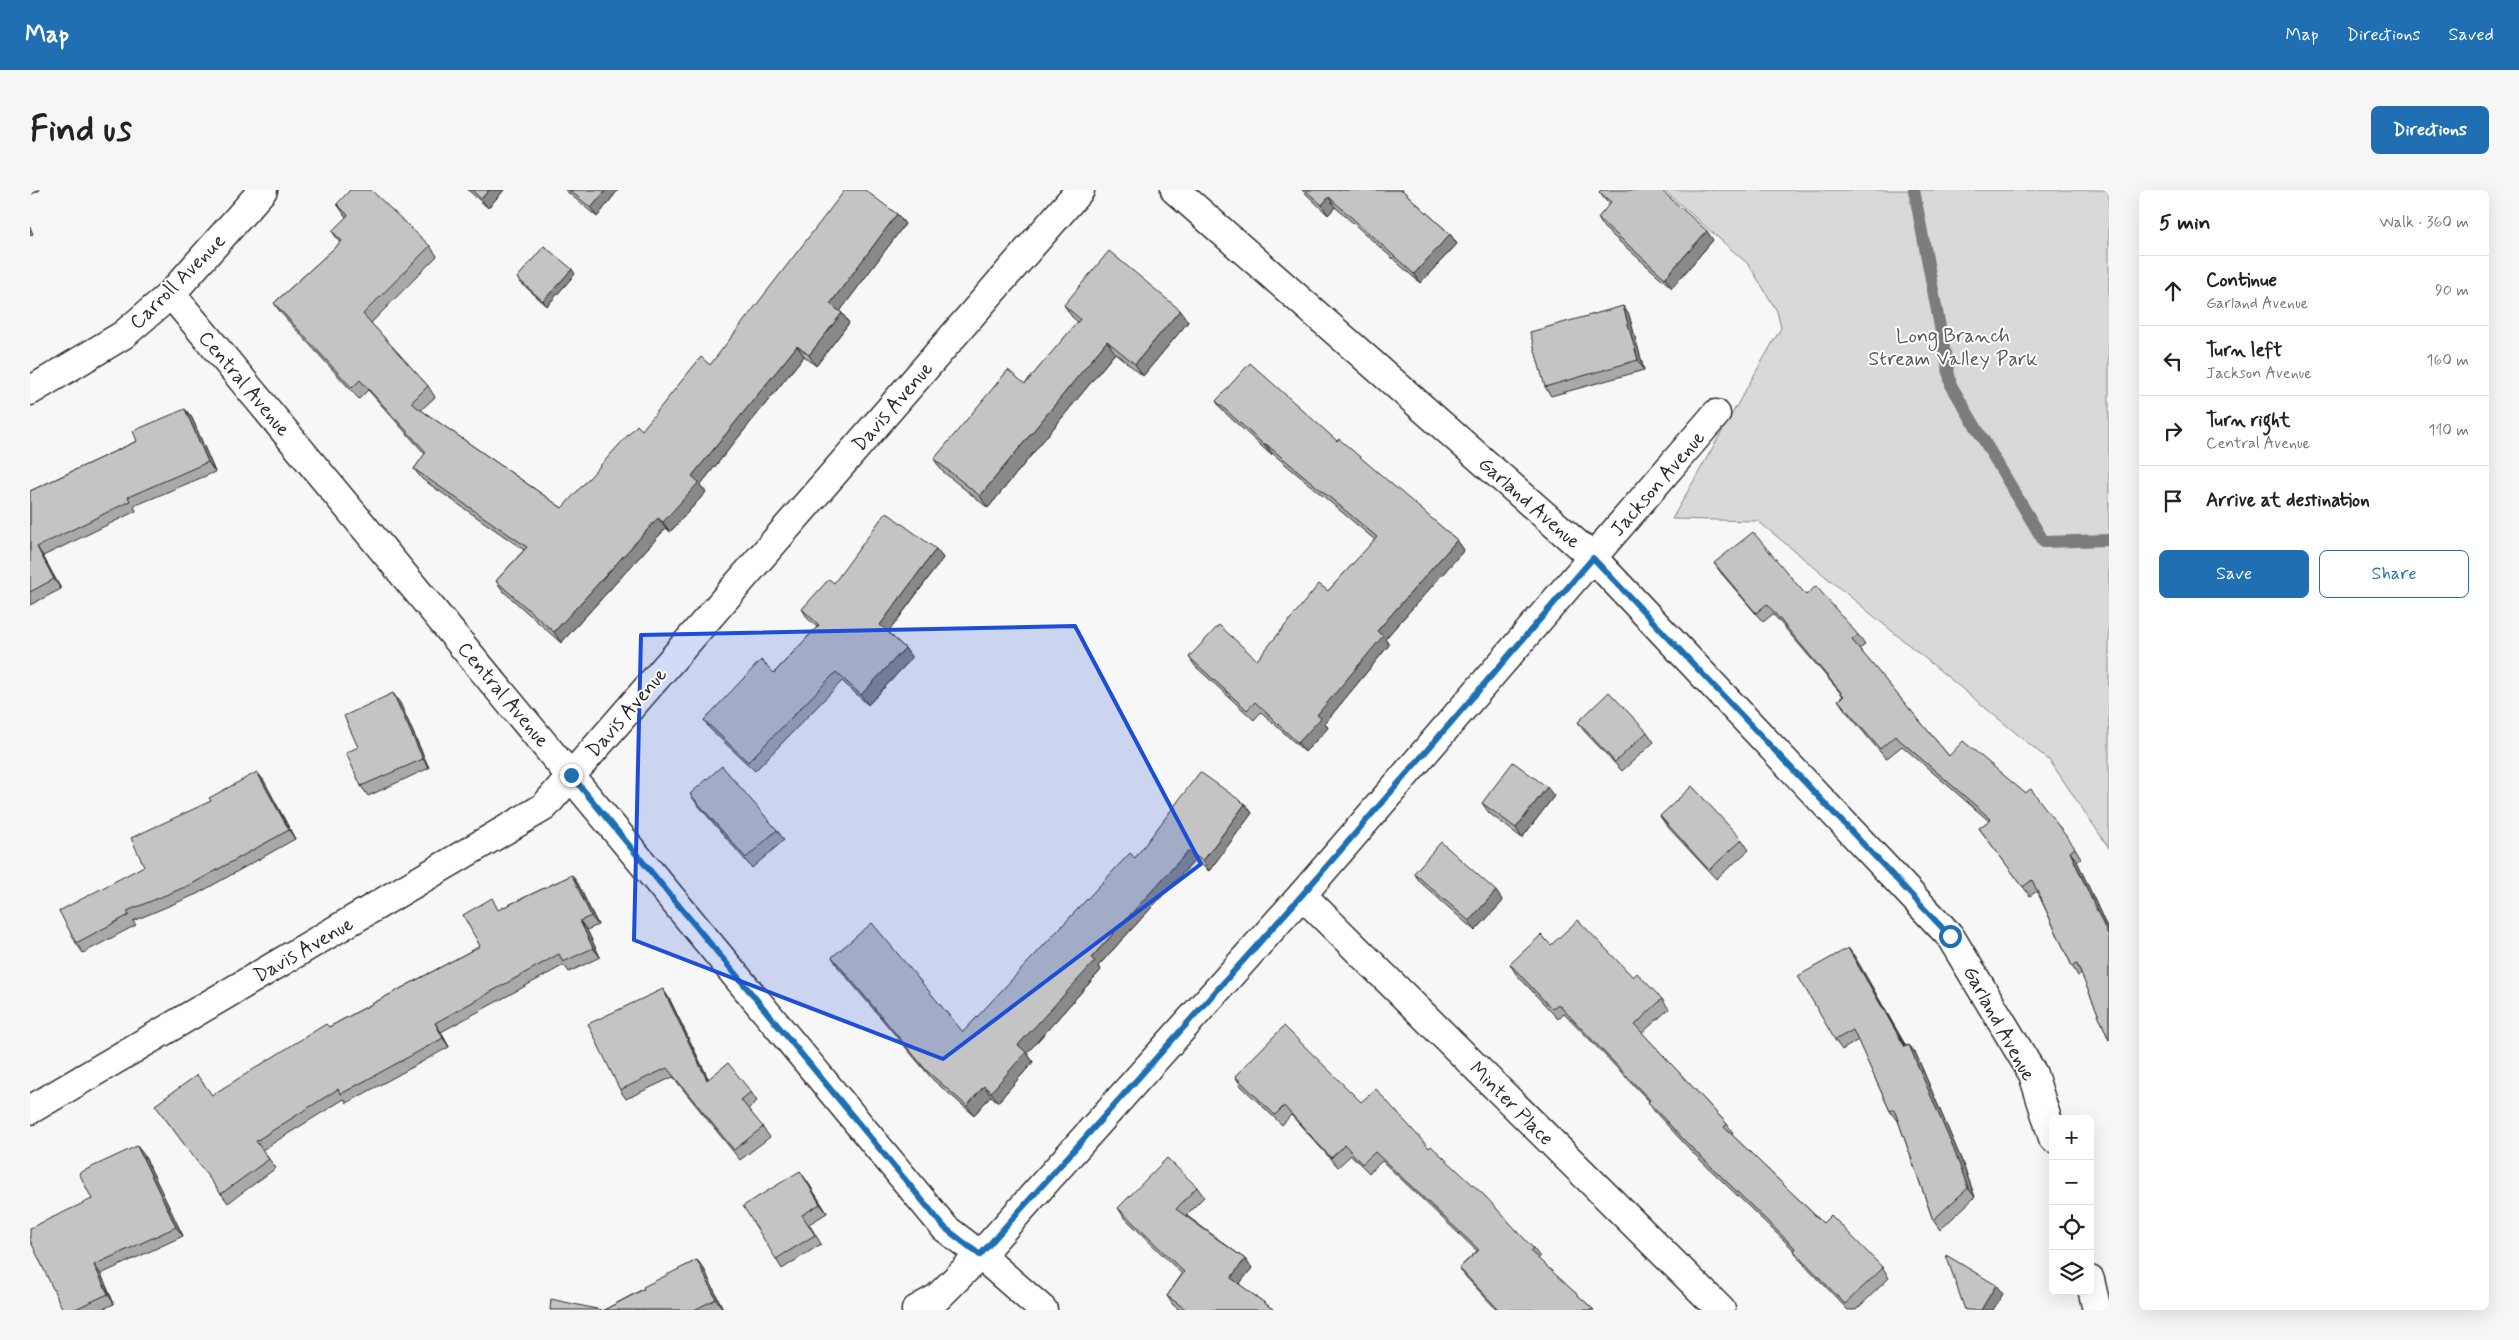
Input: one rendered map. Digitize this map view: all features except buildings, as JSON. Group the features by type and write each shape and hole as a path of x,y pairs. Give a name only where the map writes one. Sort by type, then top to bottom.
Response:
{"street":[{"name":"Carroll Avenue","path":"30,391 124,335 171,294 264,190"},
{"name":"Davis Avenue","path":"30,1110 544,807 1080,190"},
{"name":"Garland Avenue","path":"1175,190 1593,558 1950,936 2032,1074 2049,1126"},
{"name":"Central Avenue","path":"171,294 945,1228 980,1255 1044,1310"},
{"name":"Jackson Avenue","path":"916,1310 937,1298 980,1255 1302,895 1716,414"},
{"name":"Minter Place","path":"1302,895 1721,1310"},
{"path":"2094,1295 2097,1310"}],"highlighted area":[{"path":"1075,626 1201,864 943,1059 634,940 641,635"}],"green space":[{"name":"Long Branch Stream Valley Park","path":"1664,190 2109,190 2109,848 2050,761 1758,521 1672,519 1781,328 1777,311 1749,265"}],"waterway":[{"path":"1914,190 1951,385 2044,542 2109,540"}],"route":[{"path":"571,775 945,1228 980,1255 1302,895 1593,558 1950,936"}]}
